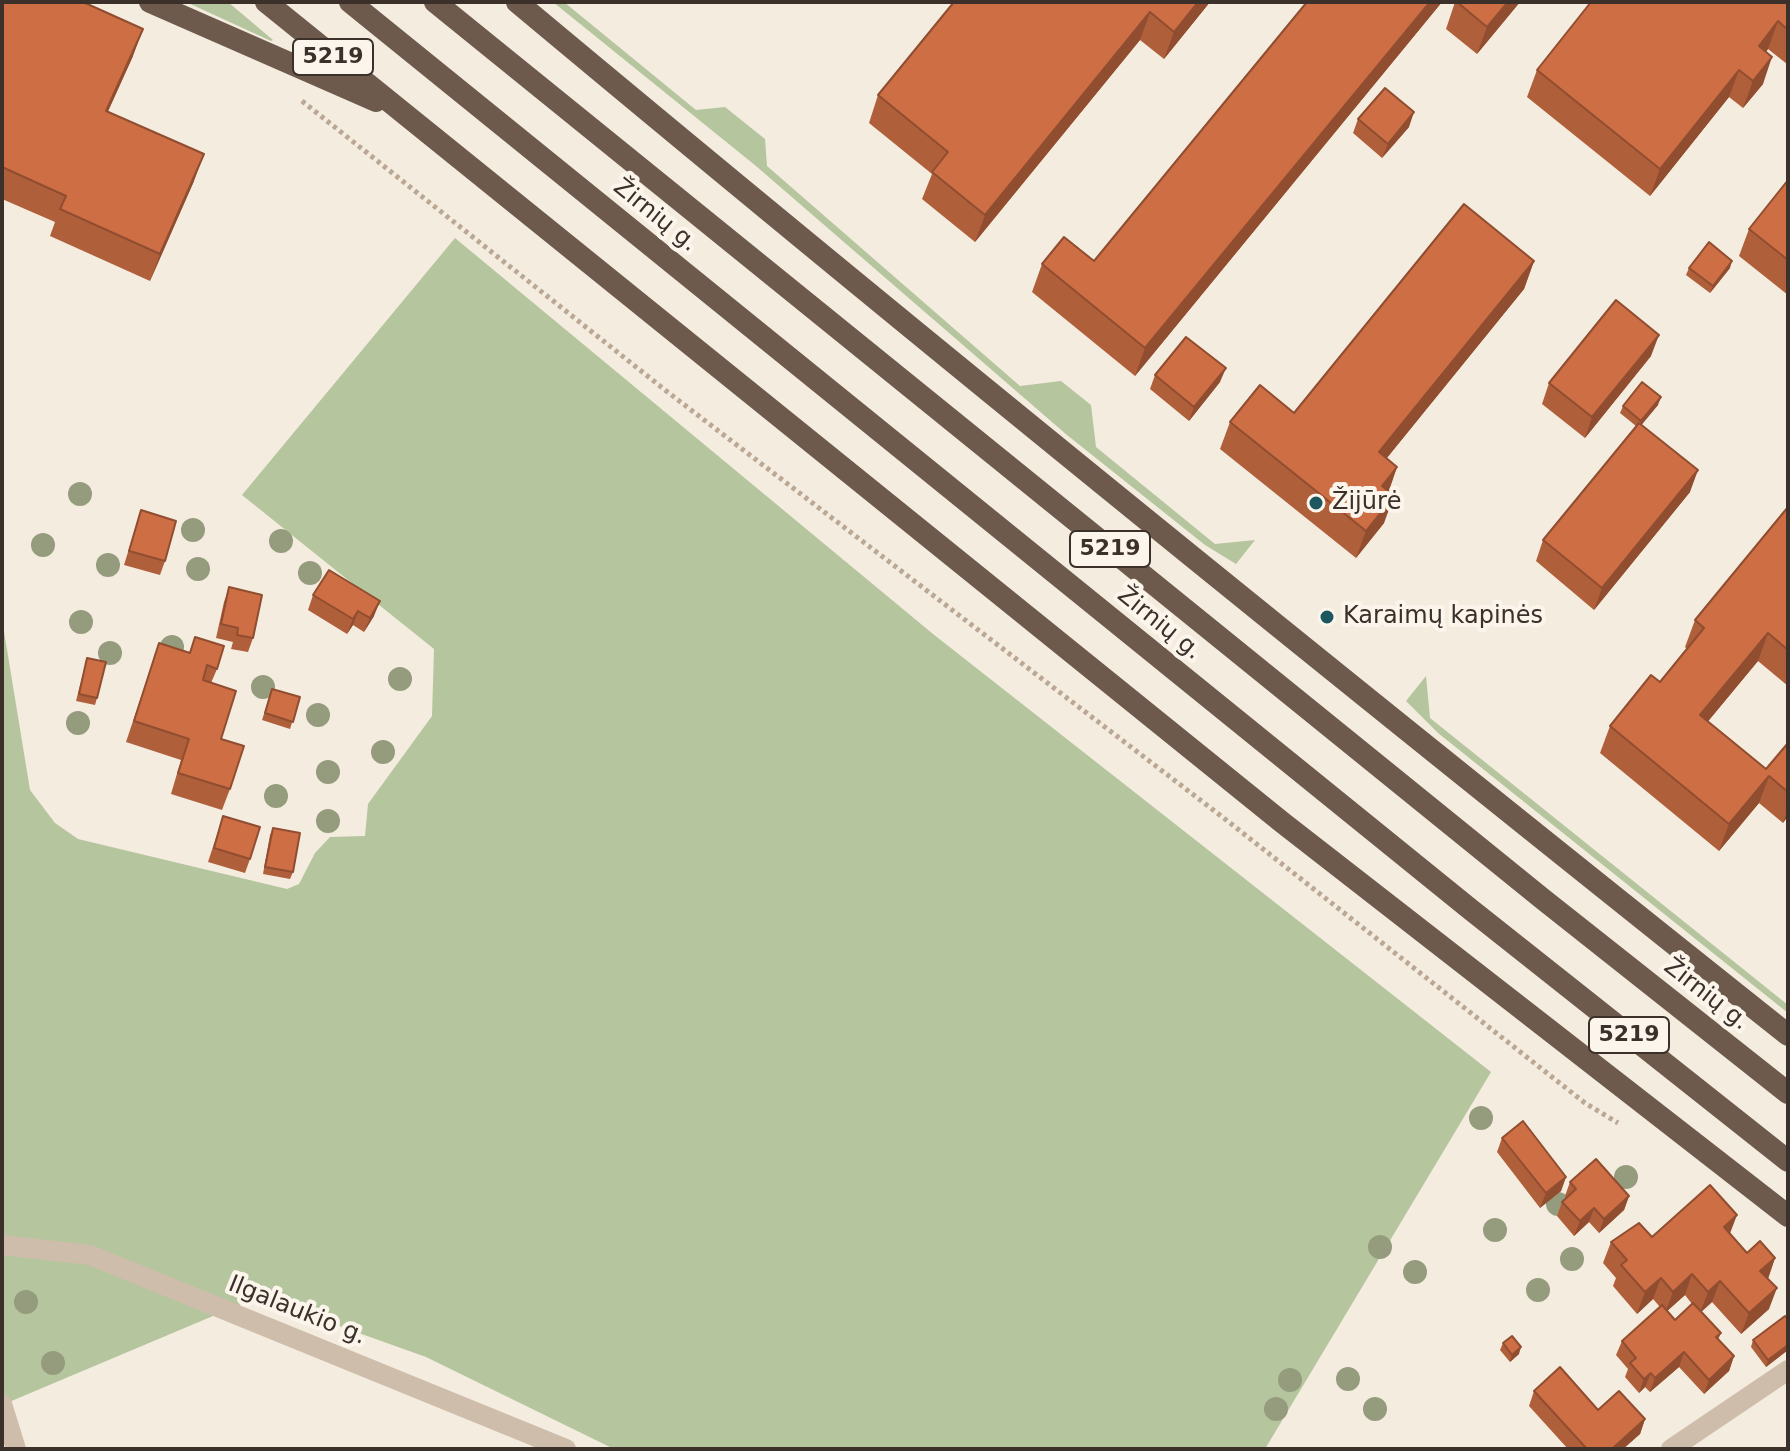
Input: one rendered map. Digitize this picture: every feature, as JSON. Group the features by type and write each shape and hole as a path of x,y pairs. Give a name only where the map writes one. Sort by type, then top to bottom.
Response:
{"highway":[{"path":"150,2 400,111"},
{"name":"5219","path":"266,2 1283,823 1788,1216"},
{"name":"Žirnių g.","path":"350,2 1458,899 1788,1161"},
{"name":"Žirnių g.","path":"435,2 1470,841 1788,1093"},
{"name":"5219","path":"517,2 1504,810 1788,1035"}],"street":[{"name":"Ilgalaukio g.","path":"2,1245 90,1255 566,1449"},
{"path":"1671,1449 1788,1370"},
{"path":"2,1404 16,1449"}],"path":[{"path":"292,97 303,102 652,380 1225,819 1585,1103 1621,1124"}],"green space":[{"path":"186,2 228,2 273,40 271,41"},
{"path":"553,2 564,2 696,110 725,107 765,139 767,166 1020,386 1061,381 1091,405 1096,447 1215,544 1255,540 1236,564 1205,545 1067,435 756,166"},
{"path":"455,238 933,634 1491,1072 1265,1449 614,1449 426,1357 258,1297 2,1405 2,619 30,790 55,823 78,839 287,889 299,884 315,853 330,837 365,836 368,804 432,716 434,649 242,495"},
{"path":"1426,676 1430,718 1788,1005 1788,1013 1438,733 1406,701"}],"building":[{"path":"2,2 83,2 143,29 106,111 204,154 160,254 60,209 66,196 2,167"},
{"path":"954,2 1198,2 1174,32 1150,12 985,215 932,172 948,152 878,95"},
{"path":"1307,2 1430,2 1145,348 1042,264 1064,237 1094,261"},
{"path":"1457,2 1508,2 1487,27"},
{"path":"1591,2 1788,2 1788,30 1778,21 1759,46 1772,57 1753,81 1739,70 1660,169 1537,70"},
{"path":"1385,88 1414,112 1388,144 1358,119"},
{"path":"1788,180 1788,260 1749,229"},
{"path":"1464,204 1534,261 1379,452 1397,467 1382,486 1394,496 1366,531 1230,422 1260,385 1294,413"},
{"path":"1709,242 1732,261 1713,286 1689,268"},
{"path":"1616,300 1659,335 1592,417 1549,383"},
{"path":"1186,337 1226,368 1194,407 1155,375"},
{"path":"1642,382 1661,397 1641,421 1623,406"},
{"path":"1639,423 1698,470 1602,588 1543,540"},
{"path":"1788,507 1788,650 1768,633 1700,715 1766,769 1788,743 1788,792 1769,776 1729,824 1610,726 1651,675 1660,682 1704,628 1695,620"},
{"path":"141,510 176,521 165,561 129,551"},
{"path":"329,570 380,601 370,618 358,611 353,619 313,595"},
{"path":"229,587 262,595 253,638 237,635 238,628 221,624"},
{"path":"195,637 224,646 217,669 207,665 203,680 236,691 221,739 244,746 230,789 178,773 189,739 134,721 159,643 190,653"},
{"path":"87,658 106,662 97,698 79,694"},
{"path":"272,689 300,697 293,722 265,713"},
{"path":"223,816 260,827 250,859 214,848"},
{"path":"273,828 300,833 293,872 265,867"},
{"path":"1523,1121 1566,1177 1546,1193 1502,1138"},
{"path":"1596,1159 1629,1196 1604,1219 1594,1208 1580,1221 1562,1202 1576,1189 1570,1182"},
{"path":"1710,1185 1737,1215 1724,1227 1747,1253 1760,1241 1775,1258 1760,1271 1777,1288 1749,1313 1720,1281 1708,1292 1692,1274 1673,1292 1661,1278 1645,1292 1621,1265 1627,1260 1611,1242 1639,1223 1652,1237"},
{"path":"1693,1303 1721,1333 1716,1337 1734,1356 1709,1380 1684,1352 1655,1378 1651,1373 1644,1379 1630,1363 1636,1358 1622,1341 1662,1305 1675,1320"},
{"path":"1785,1316 1788,1319 1788,1345 1768,1360 1753,1340"},
{"path":"1512,1336 1521,1347 1512,1355 1503,1343"},
{"path":"1560,1367 1598,1410 1619,1391 1645,1419 1612,1449 1587,1449 1534,1391"}],"place":[{"name":"Žijūrė","path":"1316,503"},
{"name":"Karaimų kapinės","path":"1327,617"}]}
